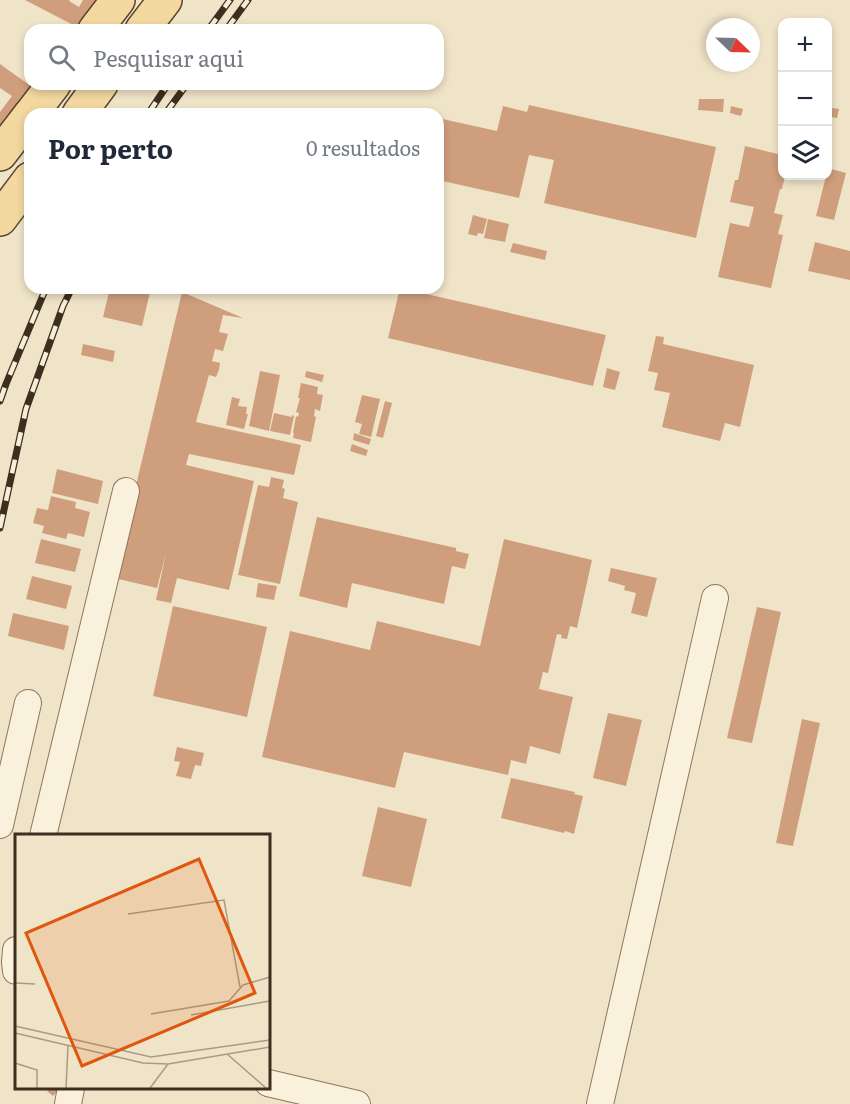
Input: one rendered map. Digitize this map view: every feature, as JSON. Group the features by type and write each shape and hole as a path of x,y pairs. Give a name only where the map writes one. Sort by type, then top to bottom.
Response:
{"main road":[{"path":"100,24 118,0"},
{"path":"147,24 165,0"},
{"path":"35,108 49,90"},
{"path":"83,108 97,90"},
{"path":"0,154 24,122"},
{"path":"0,219 24,187"}],"lane":[{"path":"43,834 126,491"},
{"path":"600,1104 715,598"},
{"path":"0,825 28,703"},
{"path":"270,1083 357,1104"},
{"path":"68,1104 71,1089"}],"building":[{"path":"25,0 70,0 79,7 83,0 100,0 82,24 71,24"},
{"path":"0,64 24,81 24,90 30,90 2,126 0,126 0,112 12,96 0,88"},
{"path":"699,99 724,99 723,112 698,110"},
{"path":"529,105 716,147 696,238 544,203 554,160 529,155 519,198 444,181 444,119 497,131 503,106 527,112"},
{"path":"731,106 743,109 741,116 730,113"},
{"path":"832,108 839,109 837,118 832,117"},
{"path":"745,146 778,154 778,180 784,180 774,213 783,215 778,234 783,235 771,288 718,277 730,223 749,227 754,207 730,202 735,180 738,180"},
{"path":"832,169 846,173 834,220 816,216 825,180 832,180"},
{"path":"473,215 487,219 483,234 478,233 477,236 468,234"},
{"path":"488,219 509,224 505,242 484,238"},
{"path":"815,242 850,251 850,280 808,271"},
{"path":"513,243 547,251 545,260 510,252"},
{"path":"109,294 150,294 142,326 103,317"},
{"path":"182,294 187,294 243,318 223,315 219,332 228,334 223,351 215,349 212,361 220,363 219,370 216,377 209,375 196,422 301,445 294,475 189,454 186,465 254,481 229,590 177,578 171,603 156,600 166,553 157,588 114,578"},
{"path":"399,294 426,294 606,335 593,386 388,338"},
{"path":"656,336 664,337 663,344 754,365 740,427 725,423 720,441 662,427 670,393 654,390 658,373 648,371"},
{"path":"83,344 115,351 113,362 81,355"},
{"path":"607,368 620,372 615,390 603,387"},
{"path":"260,371 280,375 269,431 249,426"},
{"path":"306,371 324,375 322,382 305,377"},
{"path":"301,383 318,387 317,394 323,395 320,411 315,409 314,416 316,417 311,442 293,438 296,416 298,417 299,413 296,412"},
{"path":"362,395 380,399 371,437 359,434 362,424 355,422"},
{"path":"232,397 240,399 238,406 247,407 246,414 248,414 244,429 226,425"},
{"path":"385,401 392,403 383,438 376,436"},
{"path":"274,413 294,416 290,435 270,431"},
{"path":"354,433 371,439 369,445 353,440"},
{"path":"352,444 368,450 366,456 350,451"},
{"path":"57,469 103,481 98,504 52,493"},
{"path":"271,477 284,480 283,498 298,502 280,584 238,575 258,485 269,487"},
{"path":"51,496 76,502 75,508 90,512 84,537 68,533 66,539 42,533 44,526 33,523 37,508 48,510"},
{"path":"317,517 456,548 456,551 469,554 465,569 452,566 444,604 352,583 347,608 299,596"},
{"path":"41,539 81,549 75,572 35,563"},
{"path":"504,539 592,560 577,628 570,626 567,639 557,634 548,673 543,672 539,689 573,697 560,754 530,746 526,764 511,760 508,775 404,752 395,788 262,757 290,631 370,650 377,621 480,646"},
{"path":"611,568 657,578 647,617 631,613 636,593 624,590 625,586 608,581"},
{"path":"32,576 72,586 66,609 26,599"},
{"path":"258,583 277,586 274,600 256,597"},
{"path":"173,606 267,627 247,717 153,696"},
{"path":"757,607 781,612 752,743 727,738"},
{"path":"13,613 69,626 64,650 8,636"},
{"path":"608,713 642,720 626,786 593,778"},
{"path":"802,719 820,723 793,846 776,843"},
{"path":"177,747 204,753 201,766 195,765 191,779 176,776 180,762 174,761"},
{"path":"511,778 575,792 574,794 583,796 574,834 501,818"},
{"path":"378,807 427,819 411,887 362,876"},
{"path":"49,1089 61,1089 53,1096 47,1091"}],"railway":[{"path":"212,24 230,0"},
{"path":"230,24 248,0"},
{"path":"152,108 164,90"},
{"path":"169,108 183,90"},
{"path":"0,401 44,294"},
{"path":"0,528 26,409 69,294"}]}
